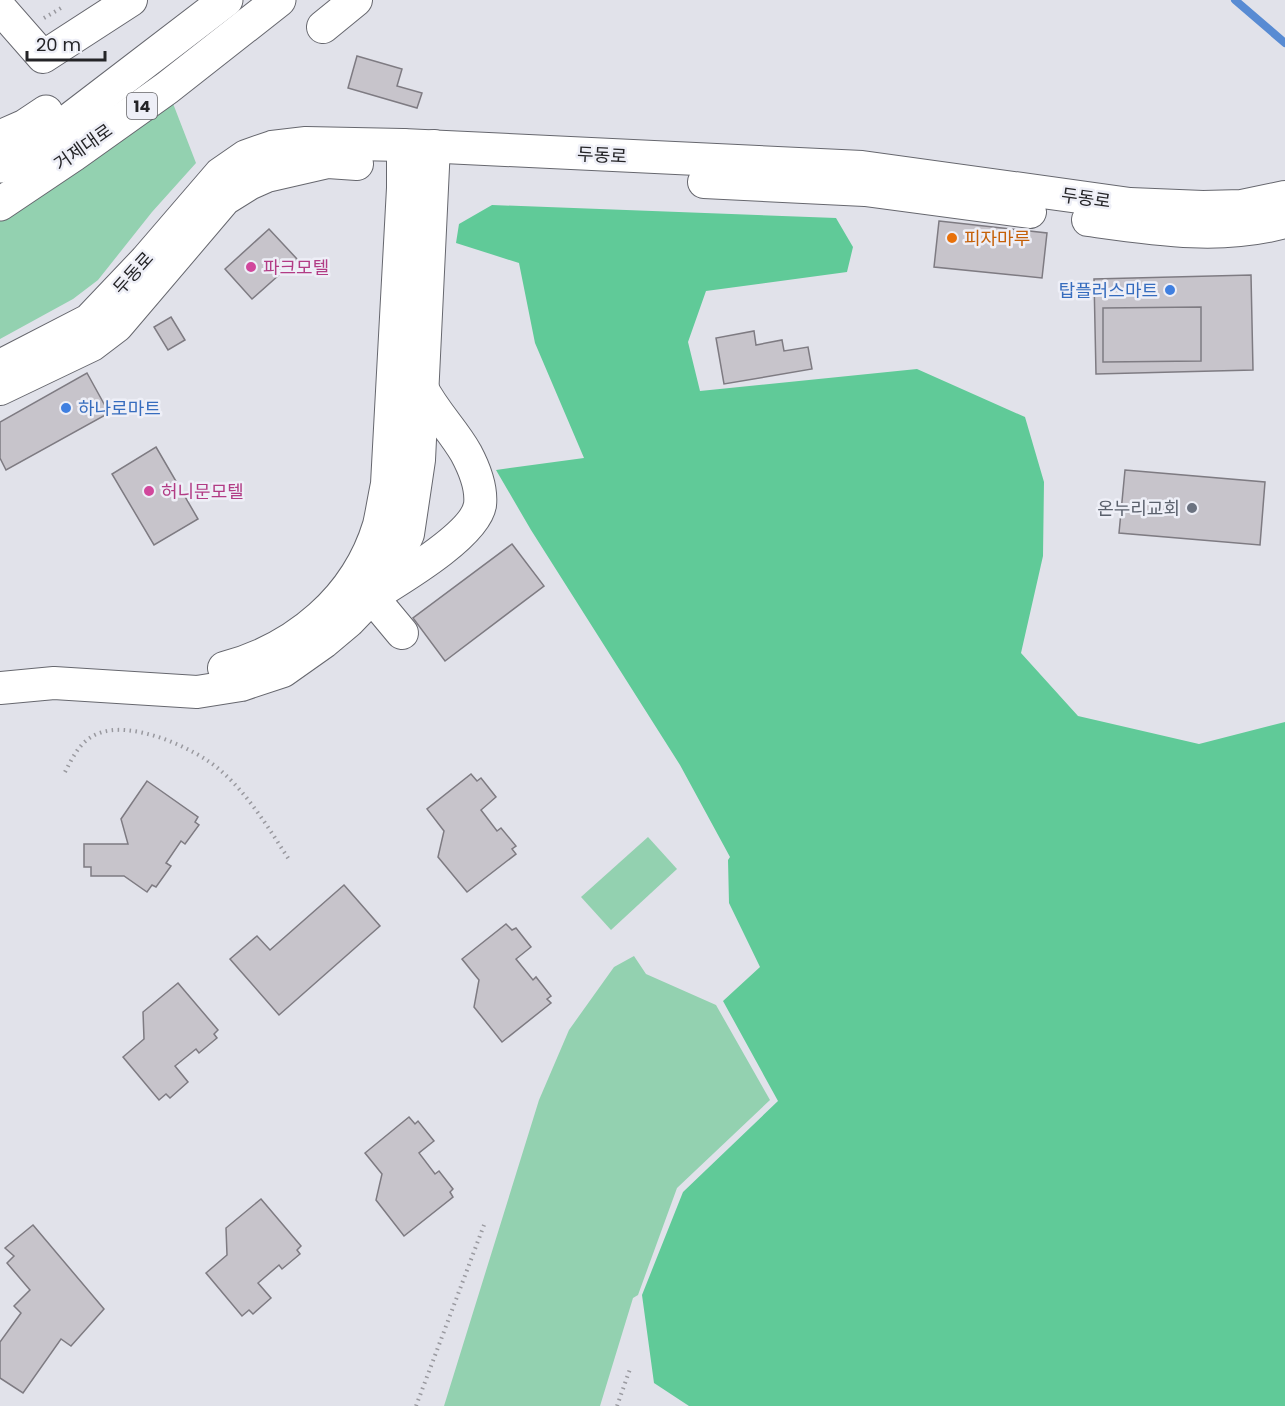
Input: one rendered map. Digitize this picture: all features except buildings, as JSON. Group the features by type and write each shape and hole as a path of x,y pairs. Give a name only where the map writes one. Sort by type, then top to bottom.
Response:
{"highway":[{"path":"0,137 25,126 144,43 215,0"},
{"name":"거제대로","path":"0,166 64,124 226,0"},
{"name":"거제대로","path":"0,204 167,88 279,0"},
{"path":"0,218 115,125"}],"street":[{"path":"0,8 43,57 131,0"},
{"path":"323,27 356,0"},
{"name":"두동로","path":"0,366 89,320 146,260 220,174 246,156 272,147 306,143 418,156 866,190 1143,228 1197,232 1260,230 1285,222"},
{"path":"362,589 391,571 408,534 419,460 422,388 418,156"},
{"path":"0,688 54,683 185,693 241,685 283,671 350,621 362,589 387,484 418,156"},
{"name":"두동로","path":"0,389 92,345 117,326 225,199 267,176 328,162 418,156 862,167 1130,204 1242,206 1285,197"},
{"path":"0,673 88,672 196,676 254,659 298,634 322,617 339,599 438,553 478,513 480,504 477,480 466,454 422,388"},
{"path":"362,589 402,633"}],"path":[{"path":"65,771 78,747 97,734 121,730 149,735 188,748 220,770 240,792 259,814 290,861"},
{"path":"416,1406 484,1226"},
{"path":"617,1406 630,1369"}],"green space":[{"path":"167,88 196,163 152,212 98,280 73,299 0,339 0,218"},
{"path":"492,205 836,218 853,247 847,272 706,291 688,342 700,391 917,369 1025,417 1044,482 1043,556 1021,653 1078,716 1199,744 1285,722 1285,1406 689,1406 654,1383 642,1295 683,1192 778,1101 723,1001 760,967 729,903 728,860 730,857 680,765 531,530 496,470 584,458 535,343 519,263 456,243 459,224"},
{"path":"648,837 677,869 611,930 581,897"},
{"path":"634,956 646,974 716,1005 770,1100 677,1188 638,1295 633,1298 600,1406 444,1406 539,1100 569,1030 614,967"}],"waterway":[{"path":"1235,0 1285,43"}],"place":[{"name":"피자마루","path":"952,238"},
{"name":"파크모텔","path":"251,267"},
{"name":"탑플러스마트","path":"1170,290"},
{"name":"하나로마트","path":"66,408"},
{"name":"허니문모텔","path":"149,491"},
{"name":"온누리교회","path":"1192,508"}]}
